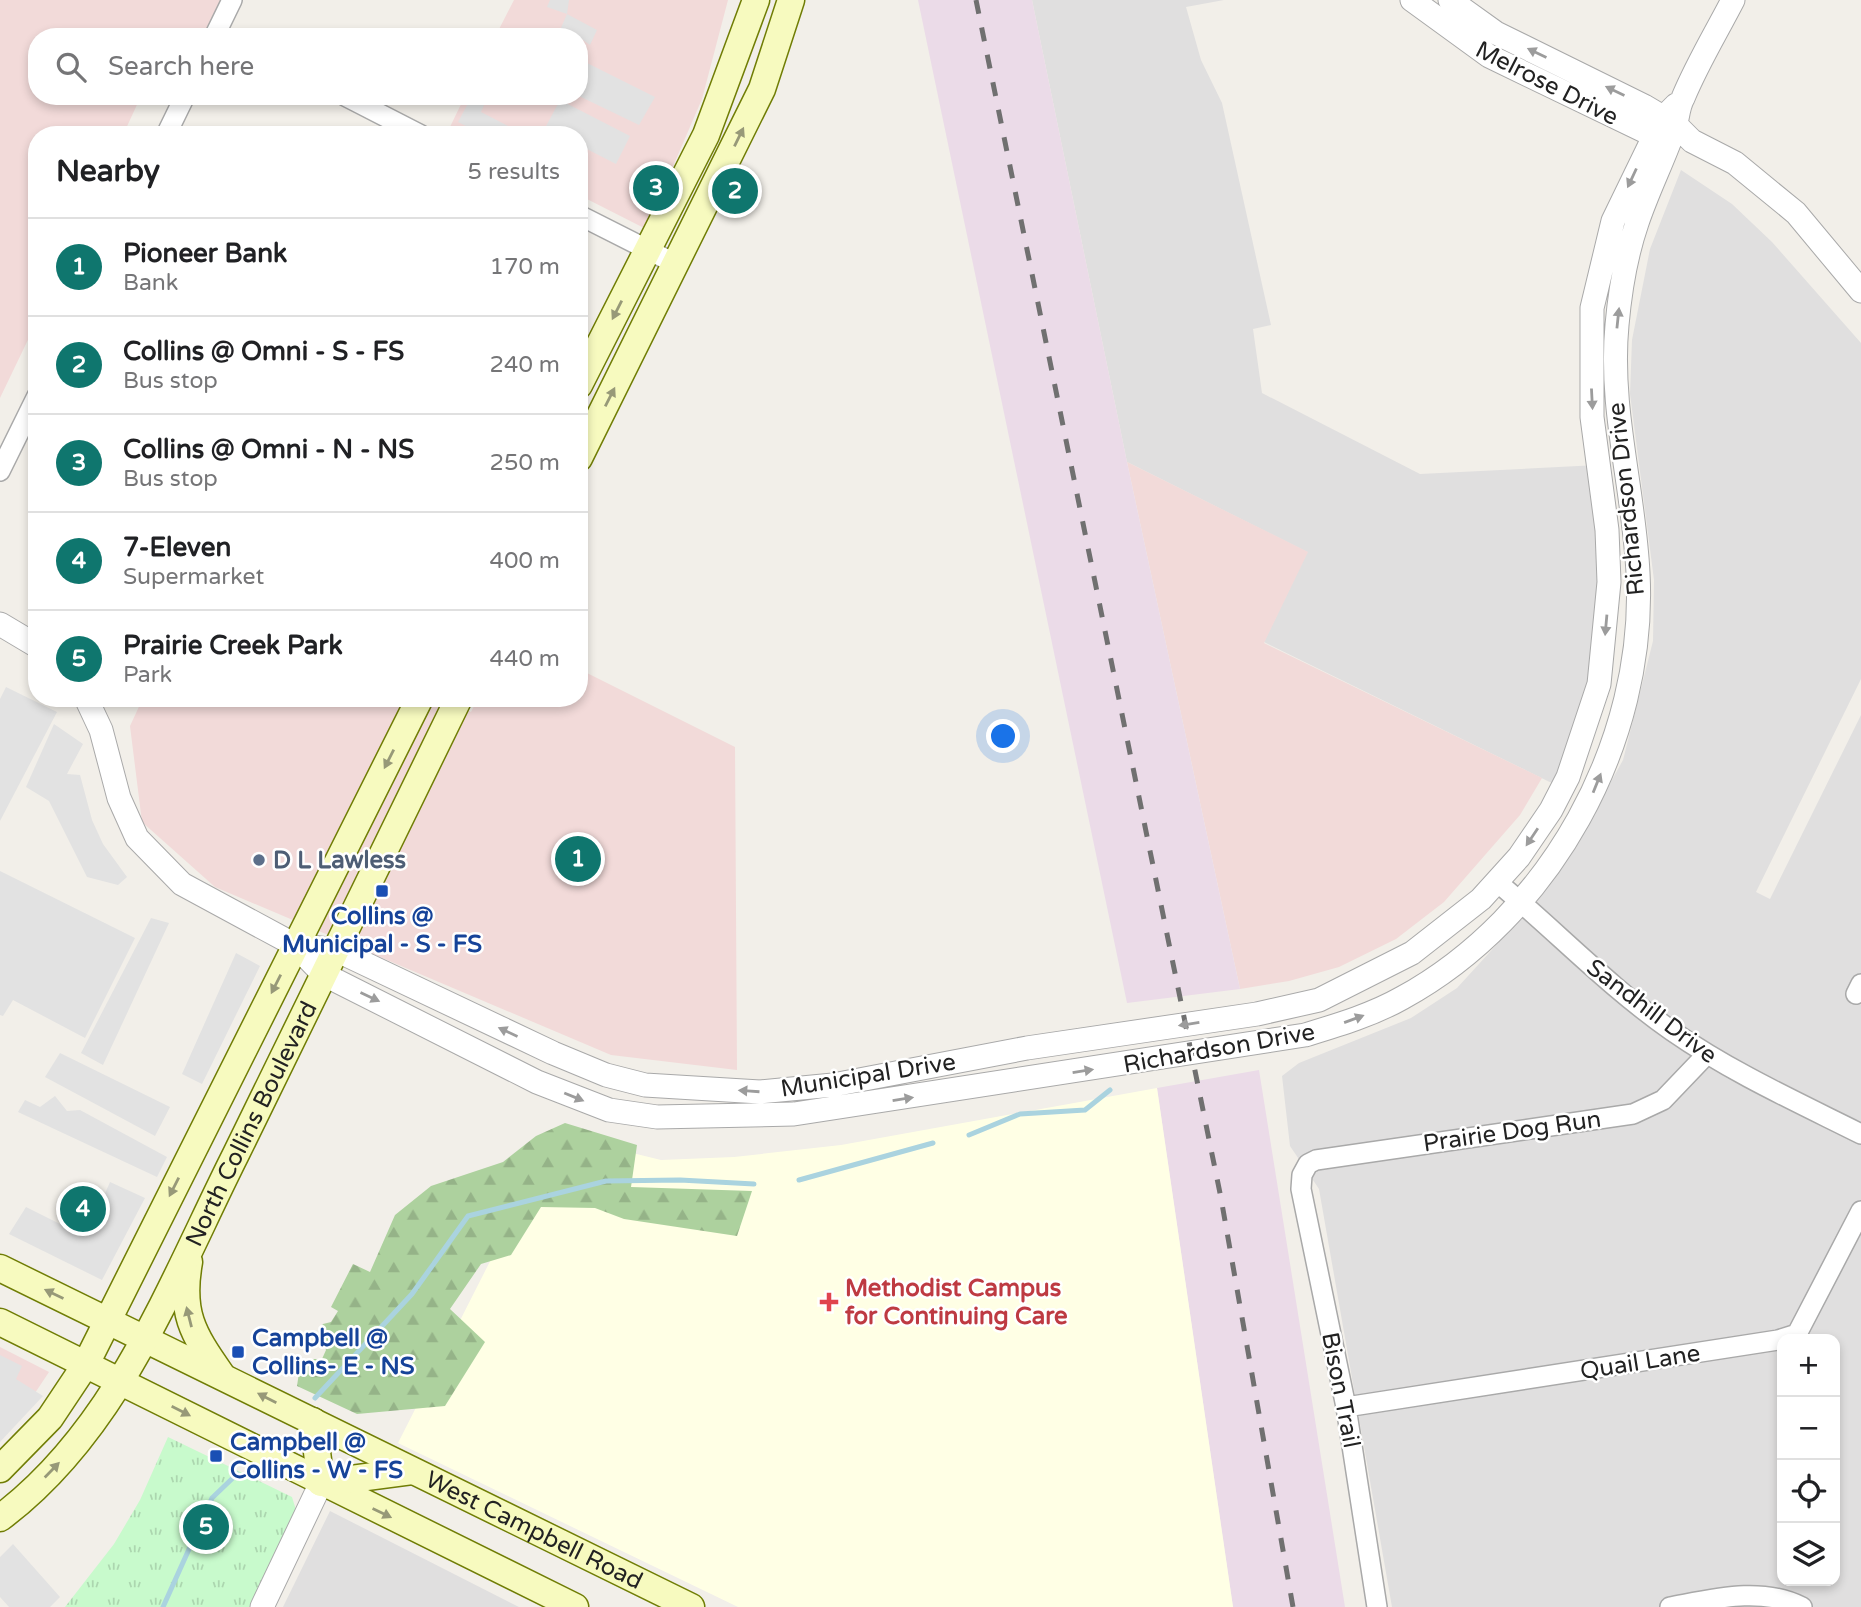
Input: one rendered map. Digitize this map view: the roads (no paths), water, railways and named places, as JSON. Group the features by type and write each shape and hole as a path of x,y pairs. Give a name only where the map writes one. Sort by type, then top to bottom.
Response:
{"main road":[{"path":"588,367 706,135 756,0"},
{"path":"588,440 762,89 791,0"},
{"name":"North Collins Boulevard","path":"0,1469 50,1418 86,1364 415,707"},
{"name":"North Collins Boulevard","path":"0,1518 18,1505 81,1440 144,1338 455,707"},
{"path":"193,1239 185,1287 187,1317 197,1341 222,1376"},
{"name":"West Campbell Road","path":"0,1268 691,1607"},
{"name":"West Campbell Road","path":"0,1322 575,1607"},
{"path":"313,1421 321,1483 412,1471"}],"street":[{"path":"222,28 232,0"},
{"name":"Melrose Drive","path":"1412,0 1489,56 1670,132 1735,163 1774,193 1803,221 1861,291"},
{"name":"Melrose Drive","path":"1450,0 1496,33 1670,132"},
{"name":"Richardson Drive","path":"835,1109 1305,1035 1401,999 1472,951 1520,901 1564,843 1596,786 1619,720 1633,660 1638,572 1615,396 1617,324 1623,276 1636,225 1681,101 1733,0"},
{"path":"170,126 181,105"},
{"path":"363,105 403,126"},
{"name":"Richardson Drive","path":"1257,1014 1319,1000 1412,953 1461,916 1497,882 1551,810 1568,777 1599,684 1609,582 1607,530 1592,417 1592,307 1613,221 1670,132"},
{"path":"588,219 676,264"},
{"path":"0,471 28,414"},
{"path":"0,624 28,641"},
{"name":"Municipal Drive","path":"90,707 101,730 119,798 137,838 183,884 295,945 323,974 537,1082 609,1110 657,1117 777,1116 835,1109"},
{"name":"Sandhill Drive","path":"1497,882 1574,953 1635,1003 1707,1054 1861,1134"},
{"name":"Municipal Drive","path":"295,945 335,950 553,1054 606,1075 645,1085 760,1092 833,1085 1010,1052 1257,1014"},
{"path":"1010,1052 1016,1082"},
{"path":"537,1082 553,1054"},
{"name":"Prairie Dog Run","path":"1302,1175 1308,1164 1315,1160 1633,1114 1663,1100 1707,1054"},
{"name":"Bison Trail","path":"1302,1175 1301,1189 1346,1407 1377,1607"},
{"name":"Quail Lane","path":"1346,1407 1778,1340 1797,1334 1861,1211"},
{"path":"262,1607 321,1483"},
{"path":"1670,1607 1751,1595 1773,1596 1802,1607"}],"waterway":[{"path":"969,1135 1020,1114 1085,1110 1110,1090"},
{"path":"799,1180 933,1143"},
{"path":"315,1398 412,1294 468,1216 606,1181 680,1180 754,1184"},
{"path":"163,1607 212,1498 237,1474"}],"railway":[{"path":"976,0 1221,1198 1293,1607"}],"place":[{"name":"Collins @ Omni - N - NS","path":"656,188"},
{"name":"Collins @ Omni - S - FS","path":"735,191"},
{"name":"Pioneer Bank","path":"578,859"},
{"name":"D L Lawless","path":"259,860"},
{"name":"Collins @ Municipal - S - FS","path":"382,891"},
{"name":"7-Eleven","path":"83,1209"},
{"name":"Methodist Campus for Continuing Care","path":"829,1302"},
{"name":"Campbell @ Collins- E - NS","path":"238,1352"},
{"name":"Campbell @ Collins - W - FS","path":"216,1456"},
{"name":"Prairie Creek Park","path":"206,1527"}]}
